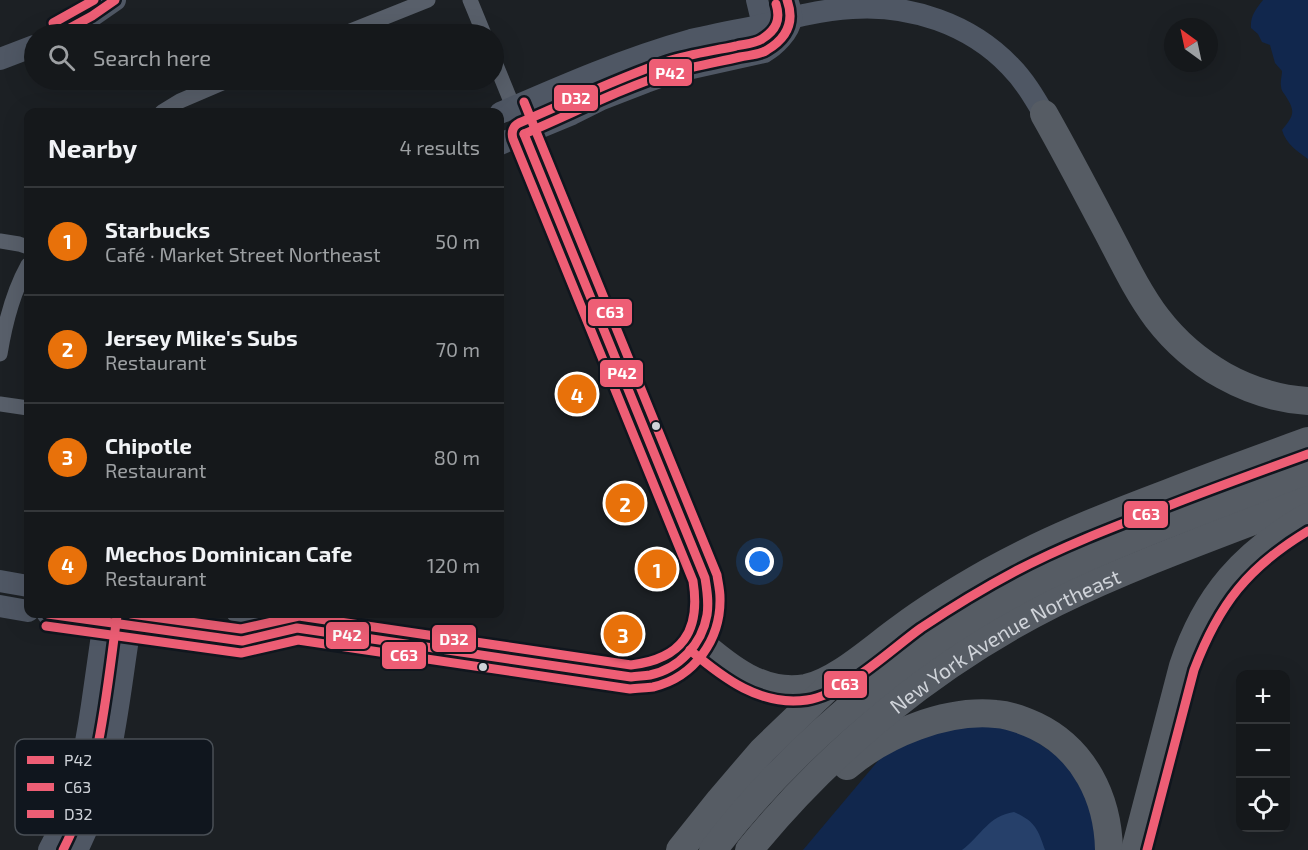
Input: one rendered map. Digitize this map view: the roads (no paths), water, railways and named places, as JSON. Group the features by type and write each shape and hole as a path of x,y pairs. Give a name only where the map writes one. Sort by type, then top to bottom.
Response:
{"highway":[{"path":"1044,114 1136,285 1167,331 1189,353 1230,379 1273,396 1308,402"},
{"path":"698,641 716,656 759,684 796,689 814,686 836,675 940,601 1035,548 1130,507 1308,441"},
{"name":"New York Avenue Northeast","path":"713,850 771,783 827,728 902,666 953,631 1015,594 1089,557 1308,472"},
{"name":"New York Avenue Northeast","path":"749,850 808,784 858,736 928,680 994,637 1053,604 1119,574 1308,500"},
{"path":"1134,850 1183,666 1202,618 1230,578 1253,555 1281,532 1308,517"},
{"path":"680,850 727,791 762,752 856,661"},
{"path":"767,850 829,783 865,753 921,725 949,717 983,713 998,714 1027,722 1054,737 1074,754 1090,775 1101,800 1107,826 1109,850"}],"street":[{"path":"77,24 116,0"},
{"path":"368,24 428,0"},
{"path":"470,0 479,24"},
{"path":"757,0 763,25"},
{"path":"506,110 646,55 692,40 763,25 789,9 835,10 871,7 912,12 940,20 977,40 1010,65 1044,114"},
{"path":"504,142 602,99 660,77 764,52 779,41 789,9"},
{"path":"0,58 24,50"},
{"path":"170,108 180,101 206,90"},
{"path":"264,618 297,628 631,677 653,674 667,669 685,657 698,641 705,626 709,603 702,568 524,134 506,110 501,90"},
{"path":"0,241 24,246"},
{"path":"0,354 3,335 24,275"},
{"path":"0,404 24,407"},
{"path":"0,581 24,584"},
{"path":"0,606 24,610"},
{"path":"87,739 104,618"},
{"path":"112,739 131,619 242,641 297,628"},
{"path":"49,850 56,835"},
{"path":"77,850 84,835"}],"place":[{"name":"Mechos Dominican Cafe","path":"577,394"},
{"name":"Jersey Mike's Subs","path":"625,503"},
{"name":"Starbucks","path":"657,569"},
{"name":"Chipotle","path":"623,634"}]}
